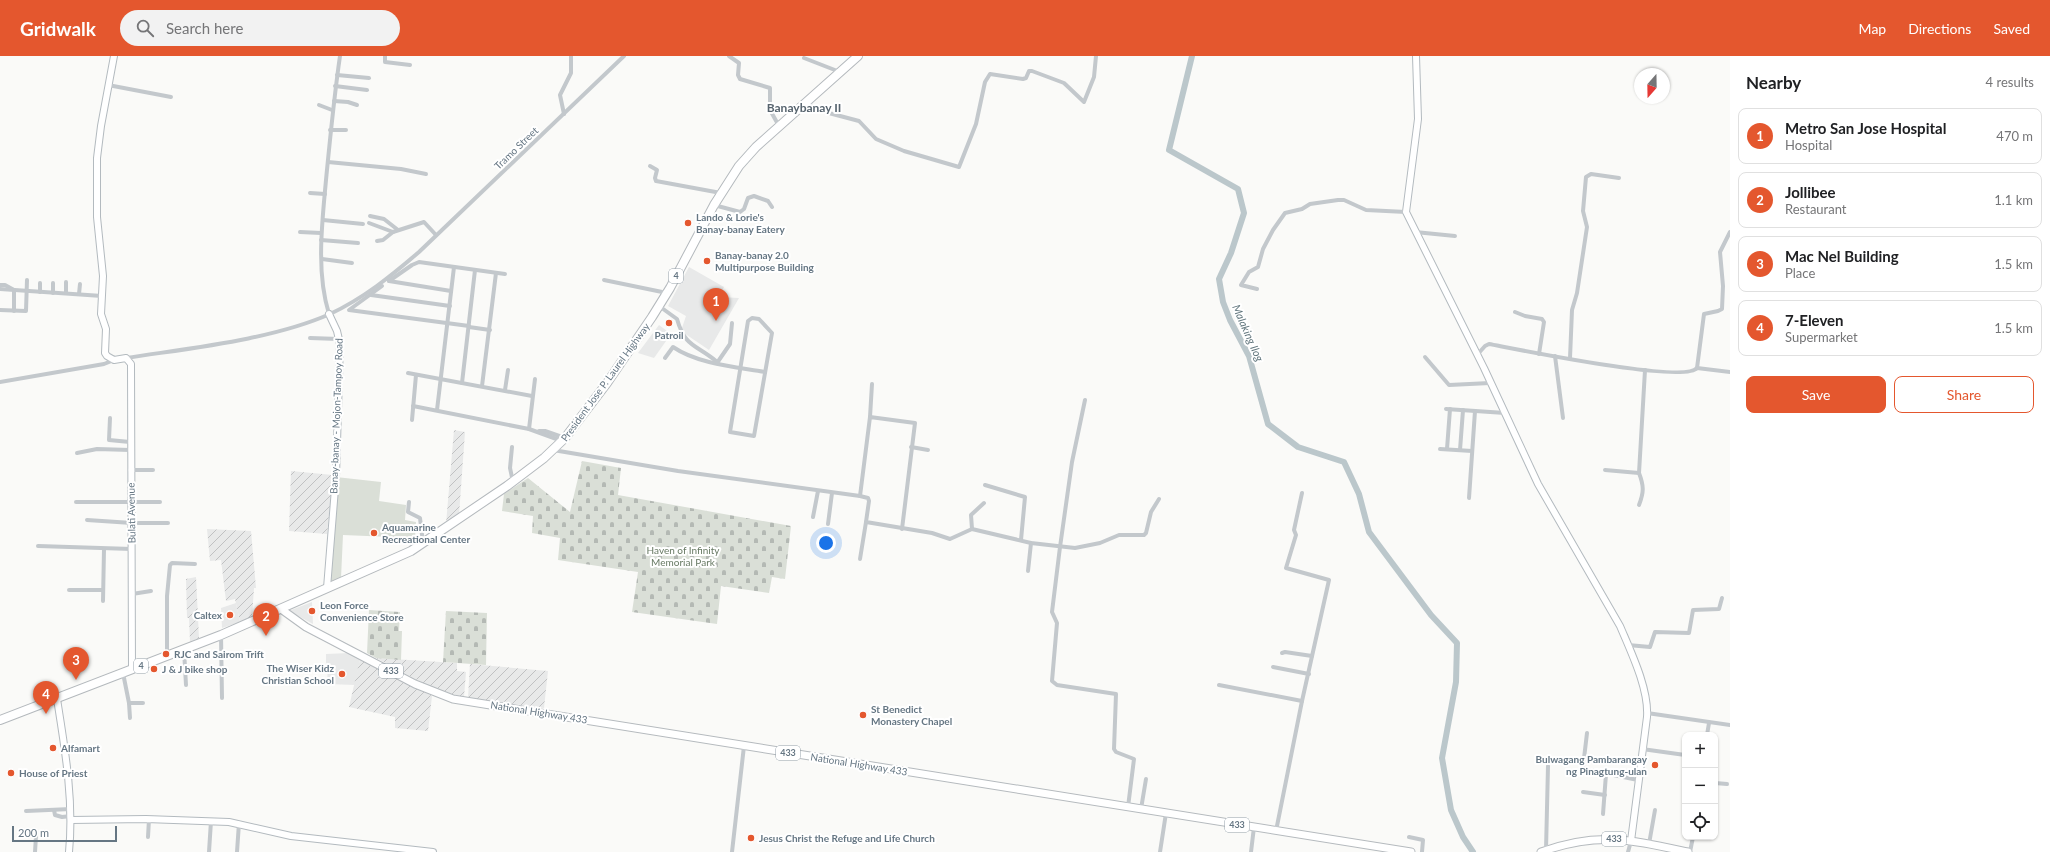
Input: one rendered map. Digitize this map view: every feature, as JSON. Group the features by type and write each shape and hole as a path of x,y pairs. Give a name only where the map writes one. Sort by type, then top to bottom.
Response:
{"highway":[{"name":"President Jose P. Laurel Highway","path":"0,720 221,635 383,564 424,544 513,482 564,440 607,383 667,293 714,205 739,166 779,126 858,56"}],"main road":[{"name":"National Highway 433","path":"281,609 306,627 415,684 453,699 1411,852"},
{"name":"433","path":"1544,851 1586,839 1607,838 1689,852"}],"street":[{"path":"114,56 97,158 97,217 103,276 101,314 106,329 105,353 114,360"},
{"name":"Banay-banay - Mojon-Tampoy Road","path":"328,588 336,476 339,339 325,300 321,233 332,110 340,56"},
{"path":"385,56 385,62 410,65"},
{"path":"564,114 560,94 571,73 571,56"},
{"name":"Tramo Street","path":"126,358 278,331 329,314 387,280 419,252 624,56"},
{"path":"729,56 740,62 738,75 740,79 770,88 770,110 779,126"},
{"path":"806,103 825,112 859,121 876,139 904,151 958,167 976,124 985,82 990,74 1023,79 1026,78 1029,71 1032,71 1064,83 1084,102 1094,77 1096,56"},
{"path":"1416,56 1418,119 1406,212 1477,355 1538,484 1620,626 1648,702 1648,713 1642,749 1631,841 1628,852"},
{"path":"804,58 840,72"},
{"path":"337,75 369,78"},
{"path":"108,85 171,97"},
{"path":"336,86 367,90"},
{"path":"334,101 348,102 356,105"},
{"path":"319,105 332,110"},
{"path":"330,130 346,130"},
{"path":"328,162 401,169 426,174"},
{"path":"650,166 657,170 655,178 656,181 721,193"},
{"path":"1570,358 1572,310 1577,293 1587,227 1583,211 1586,177 1591,174 1619,178"},
{"path":"310,193 325,194"},
{"path":"714,205 740,212 744,209 748,198 754,196 768,201 772,207"},
{"path":"1257,289 1241,285 1249,272 1258,268 1263,249 1273,230 1285,213 1310,204 1338,200 1344,200 1366,210 1406,212"},
{"path":"370,216 384,219 398,230"},
{"path":"323,220 363,224"},
{"path":"377,241 383,240 393,232 424,222 436,235"},
{"path":"369,223 393,232"},
{"path":"300,232 321,233"},
{"path":"1415,232 1455,236"},
{"path":"1477,355 1485,346 1489,344 1539,354 1645,370 1686,373 1693,372 1697,368 1704,314 1718,311 1722,308 1723,286 1720,252 1730,232"},
{"path":"321,240 358,243"},
{"path":"322,259 352,263"},
{"path":"490,330 349,310 412,265 419,262 505,274"},
{"path":"436,410 454,267"},
{"path":"462,383 475,270"},
{"path":"482,386 496,273"},
{"path":"0,310 26,311 27,280"},
{"path":"604,280 667,293"},
{"path":"389,281 451,291"},
{"path":"66,282 66,293"},
{"path":"40,283 40,292"},
{"path":"53,283 53,293"},
{"path":"79,294 80,284"},
{"path":"0,285 5,285 14,290"},
{"path":"0,289 102,296"},
{"path":"14,290 14,311"},
{"path":"371,295 450,306"},
{"path":"659,306 677,319 681,333 687,341 717,363"},
{"path":"1515,312 1525,316 1542,319 1544,322 1539,354"},
{"path":"754,318 759,319 772,331 766,372 754,436 730,432 748,321 754,318"},
{"path":"717,363 730,344 732,323"},
{"path":"310,338 339,339"},
{"path":"664,358 673,347 684,354 717,363 766,372"},
{"path":"1555,356 1563,418"},
{"path":"1425,357 1449,385 1490,383"},
{"path":"0,382 104,364 114,360 126,358"},
{"name":"Bulati Avenue","path":"126,358 131,364 130,470 132,523 132,669"},
{"path":"1697,368 1730,372"},
{"path":"505,390 508,370"},
{"path":"1639,505 1644,493 1639,473 1645,370"},
{"path":"408,373 532,396"},
{"path":"412,420 416,375"},
{"path":"529,429 535,379"},
{"path":"860,496 870,417 872,384"},
{"path":"1085,400 1072,462 1052,612 1057,623 1052,681 1057,685 1116,694 1114,749 1116,752 1134,759 1128,807"},
{"path":"413,406 539,431 564,440"},
{"path":"1447,449 1448,409 1505,413"},
{"path":"1460,450 1463,410"},
{"path":"1469,498 1475,411"},
{"path":"870,417 914,423 902,528"},
{"path":"110,418 109,440 130,442"},
{"path":"512,447 510,468 513,482"},
{"path":"912,447 928,450"},
{"path":"77,453 97,449 130,450"},
{"path":"1440,449 1472,451"},
{"path":"553,450 868,498 869,501 860,559"},
{"path":"130,470 153,470"},
{"path":"1606,470 1639,473"},
{"path":"985,485 1025,497 1020,540"},
{"path":"813,517 818,491"},
{"path":"828,524 832,493"},
{"path":"1276,831 1302,701 1329,580 1286,568 1296,536 1294,530 1302,493"},
{"path":"866,522 932,533 950,539 972,529 1031,543 1075,548 1100,543 1119,535 1144,535 1146,533 1151,512 1159,499"},
{"path":"76,502 160,502"},
{"path":"409,502 408,512 420,518 424,544"},
{"path":"972,529 971,515 984,503"},
{"path":"87,520 132,523 168,523"},
{"path":"1028,572 1031,543"},
{"path":"38,546 132,549"},
{"path":"103,601 104,549"},
{"path":"167,656 167,596 170,565 172,563 195,564"},
{"path":"69,590 103,590"},
{"path":"132,594 151,591"},
{"path":"1628,645 1652,646 1655,632 1689,633 1693,610 1719,609 1722,598"},
{"path":"221,635 222,698"},
{"path":"184,650 186,685"},
{"path":"1282,653 1312,656"},
{"path":"1273,667 1308,674"},
{"path":"123,673 130,718"},
{"path":"1219,685 1302,701"},
{"path":"57,698 64,745 71,815 68,852"},
{"path":"129,704 143,703"},
{"path":"1648,713 1730,725"},
{"path":"1708,732 1709,723"},
{"path":"1587,733 1583,768 1638,780"},
{"path":"732,852 744,746"},
{"path":"1642,749 1682,755"},
{"path":"1544,851 1548,766"},
{"path":"1603,814 1606,774"},
{"path":"1141,809 1146,779"},
{"path":"1718,783 1727,784"},
{"path":"1584,792 1604,795"},
{"path":"26,811 54,810 71,815"},
{"path":"54,810 55,815 58,817 71,815 239,823 291,836 433,852"},
{"path":"1649,844 1655,810"},
{"path":"1160,852 1166,813"},
{"path":"148,837 149,819"},
{"path":"209,852 211,821"},
{"path":"237,852 239,823"},
{"path":"1251,852 1254,828"},
{"path":"35,852 36,836"},
{"path":"1409,836 1423,840 1422,852"},
{"path":"1689,852 1692,840"}],"shaded area":[{"path":"689,267 724,287 719,297 739,298 709,350 681,331 686,316 668,306"},
{"path":"659,325 671,334 654,358 638,353"},
{"path":"454,430 465,432 459,515 446,524"},
{"path":"291,471 333,475 327,534 289,531"},
{"path":"207,529 251,531 256,588 254,588 252,617 240,622 235,599 226,601 221,560 210,561"},
{"path":"196,577 199,638 190,642 189,618 187,618 186,579"},
{"path":"312,602 313,624 291,612 291,610"},
{"name":"Caltex","path":"236,603 240,622 222,628 221,608"},
{"name":"The Wiser Kidz Christian School","path":"349,653 360,659 355,685 327,684 328,665 326,665 326,654"},
{"path":"376,658 457,663 457,671 466,672 464,697 434,689"},
{"path":"360,659 432,696 428,731 395,728 395,717 349,707"},
{"path":"470,664 548,671 544,708 468,698"}],"green space":[{"name":"Haven of Infinity Memorial Park","path":"582,461 621,468 618,495 791,526 785,579 772,577 769,593 721,586 717,624 632,612 638,572 558,560 560,538 532,533 533,516 502,511 504,494 528,478 570,512"},
{"name":"Aquamarine Recreational Center","path":"336,477 381,482 379,501 406,505 405,520 416,522 415,538 343,535 341,578 329,583"},
{"path":"369,610 400,612 399,631 402,631 401,660 376,658 367,653"},
{"path":"446,611 487,613 486,665 443,662"}],"waterway":[{"name":"Malaking Ilog","path":"1192,56 1169,150 1238,189 1244,213 1231,253 1219,279 1223,302 1230,320 1249,356 1268,424 1298,447 1344,462 1359,494 1369,532 1431,615 1457,643 1456,682 1442,758 1451,810 1463,837 1473,852"}],"place":[{"name":"Lando & Lorie's Banay-banay Eatery","path":"688,223"},
{"name":"Banay-banay 2.0 Multipurpose Building","path":"707,261"},
{"name":"Metro San Jose Hospital","path":"716,321"},
{"name":"Patroil","path":"669,323"},
{"name":"Aquamarine Recreational Center","path":"374,533"},
{"name":"Leon Force Convenience Store","path":"312,611"},
{"name":"Caltex","path":"230,615"},
{"name":"Jollibee","path":"266,636"},
{"name":"RJC and Sairom Trift","path":"166,654"},
{"name":"J & J bike shop","path":"154,669"},
{"name":"The Wiser Kidz Christian School","path":"342,674"},
{"name":"Mac Nel Building","path":"76,680"},
{"name":"7-Eleven","path":"46,714"},
{"name":"St Benedict Monastery Chapel","path":"863,715"},
{"name":"Alfamart","path":"53,748"},
{"name":"Bulwagang Pambarangay ng Pinagtung-ulan","path":"1655,765"},
{"name":"House of Priest","path":"11,773"},
{"name":"Jesus Christ the Refuge and Life Church","path":"751,838"}],"district":[{"name":"Banaybanay II","path":"804,108"}]}
